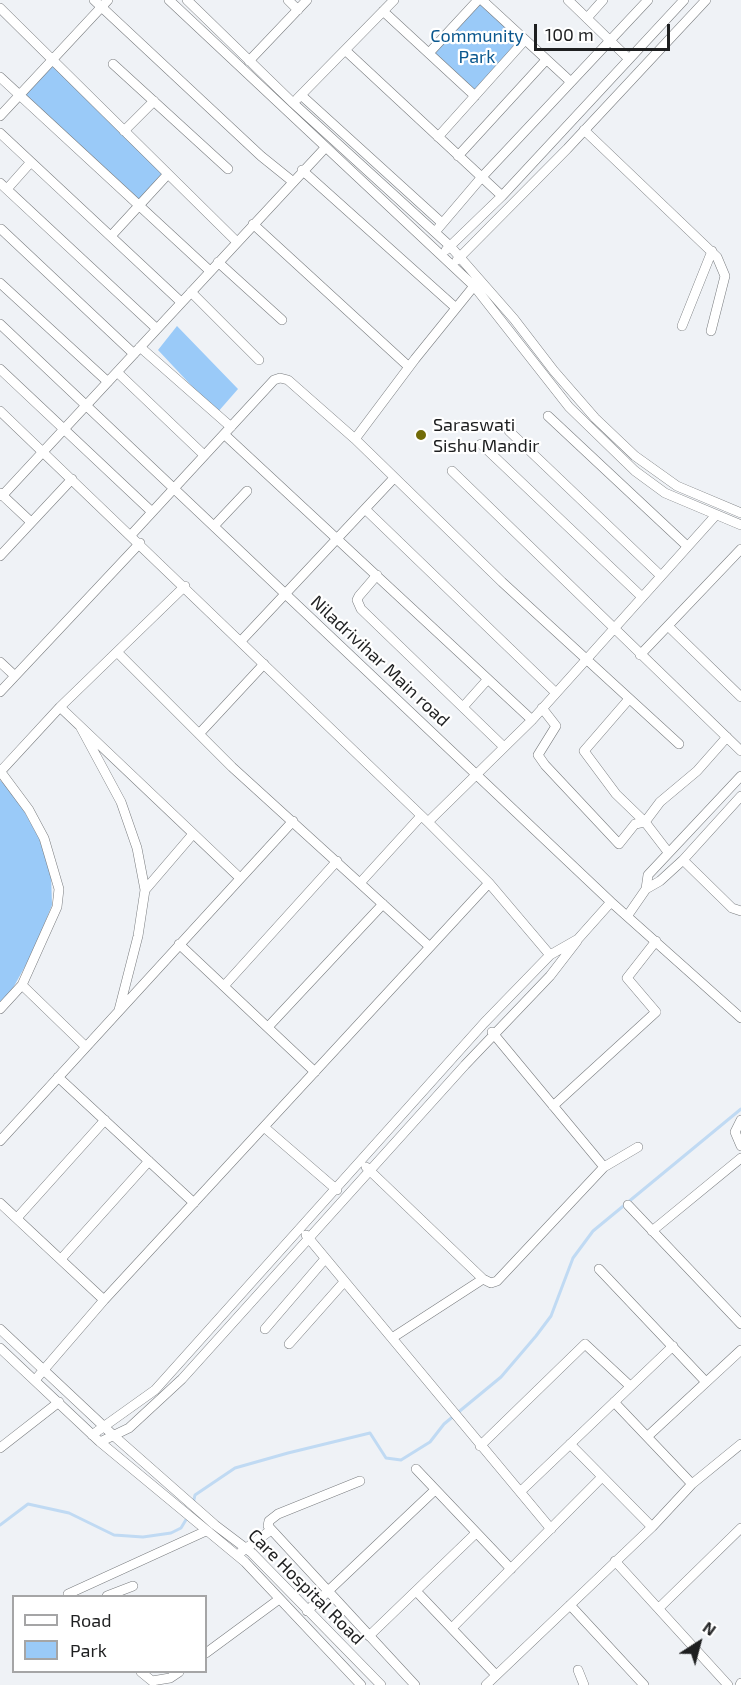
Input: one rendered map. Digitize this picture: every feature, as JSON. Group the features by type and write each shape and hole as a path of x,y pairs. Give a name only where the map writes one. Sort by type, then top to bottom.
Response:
{"street":[{"path":"169,0 474,286 570,407 602,441 635,471 665,493 741,525"},
{"path":"186,0 311,120 450,246 595,418 627,448 677,486 741,513"},
{"path":"288,0 298,10"},
{"path":"249,61 307,0"},
{"path":"293,103 394,0"},
{"path":"429,53 480,0 571,82"},
{"path":"568,0 628,59"},
{"path":"587,18 603,0"},
{"path":"435,232 481,178 648,0"},
{"path":"442,254 502,196 684,0"},
{"path":"452,264 584,130 706,0"},
{"path":"0,116 102,2 261,156 292,181"},
{"path":"0,8 237,242"},
{"path":"383,11 475,96"},
{"path":"438,137 525,40"},
{"path":"345,50 502,196"},
{"path":"458,156 546,60"},
{"path":"113,64 228,169"},
{"path":"0,77 210,271"},
{"path":"301,95 442,223"},
{"path":"124,131 154,101"},
{"path":"304,128 311,120"},
{"path":"584,130 712,251 725,276 711,331"},
{"path":"0,133 181,302"},
{"path":"31,522 1,495 325,147"},
{"path":"32,162 3,186 157,329"},
{"path":"302,170 456,308"},
{"path":"111,236 168,174"},
{"path":"253,224 409,367"},
{"path":"1,229 137,350 231,427"},
{"path":"682,326 712,251"},
{"path":"218,262 282,320"},
{"path":"0,283 108,382"},
{"path":"355,439 474,286"},
{"path":"191,292 259,360"},
{"name":"Niladrivihar Main road","path":"0,324 611,902 741,1018"},
{"path":"0,369 152,512"},
{"path":"117,372 204,455"},
{"path":"131,535 274,380 280,378 288,380 355,439 679,744"},
{"path":"0,411 185,586 489,883 550,955"},
{"path":"548,416 687,546"},
{"path":"509,431 661,576"},
{"path":"225,435 532,720"},
{"path":"482,444 642,597"},
{"path":"452,471 741,751"},
{"path":"241,641 394,478"},
{"path":"0,556 72,479"},
{"path":"214,526 247,491"},
{"path":"365,509 556,693"},
{"path":"360,883 424,819 476,774 532,720 716,514"},
{"path":"0,692 140,543"},
{"path":"640,655 741,549"},
{"path":"376,575 357,600 361,609 504,747"},
{"path":"0,1010 21,985 57,907 59,889 44,838 29,810 0,771 60,707 185,586"},
{"path":"668,626 741,697"},
{"path":"117,652 199,734 430,947"},
{"path":"0,662 15,676"},
{"path":"199,734 264,664"},
{"path":"463,707 488,679"},
{"path":"629,699 584,751 616,794 645,822 668,852"},
{"path":"60,707 240,878"},
{"path":"542,708 556,726 538,755 619,844 635,824 645,822 660,802 698,771 727,737"},
{"path":"80,726 122,802 134,838 145,890 138,936 119,1010"},
{"path":"628,915 646,888 648,875 741,776"},
{"path":"646,888 660,881 683,860 741,795"},
{"path":"0,1141 293,821"},
{"path":"145,890 193,834"},
{"path":"683,860 732,908 741,911"},
{"path":"224,986 336,861"},
{"path":"35,1380 104,1300 489,883"},
{"path":"100,1442 129,1428 182,1379 550,976 578,939 611,902"},
{"path":"268,1027 383,904"},
{"path":"92,1435 155,1390 337,1190 484,1023 550,955 578,939"},
{"path":"553,1106 656,1012 627,978 656,941"},
{"path":"179,944 315,1072"},
{"path":"21,985 85,1046"},
{"path":"484,1023 604,1167"},
{"path":"58,1077 194,1203"},
{"path":"16,1218 105,1120"},
{"path":"741,1120 735,1132 741,1146"},
{"path":"264,1127 337,1190"},
{"path":"361,1163 483,1279 491,1283 497,1281 604,1167 638,1147"},
{"path":"652,1231 741,1158"},
{"path":"61,1259 149,1161"},
{"path":"0,1203 104,1300"},
{"path":"628,1205 741,1324"},
{"path":"301,1229 392,1338 449,1411 550,1529"},
{"path":"266,1329 325,1259"},
{"path":"599,1269 705,1381"},
{"path":"392,1338 483,1279"},
{"path":"289,1344 344,1282"},
{"name":"Care Hospital Road","path":"0,1329 114,1436 204,1516 246,1549 381,1685"},
{"path":"480,1446 585,1344 630,1386"},
{"path":"520,1492 673,1346"},
{"name":"Care Hospital Road","path":"0,1348 92,1435 237,1556 362,1685"},
{"path":"648,1436 741,1350"},
{"path":"0,1448 59,1402"},
{"path":"614,1402 692,1484"},
{"path":"570,1444 652,1527"},
{"path":"486,1685 652,1527 692,1484 741,1444"},
{"path":"416,1469 511,1569"},
{"path":"452,1628 602,1477"},
{"path":"360,1481 272,1516 268,1526 415,1685"},
{"path":"307,1611 435,1490"},
{"path":"659,1608 741,1528"},
{"path":"237,1556 271,1530"},
{"path":"68,1594 206,1531"},
{"path":"369,1636 476,1533"},
{"path":"615,1561 728,1685"},
{"path":"110,1595 133,1586"},
{"path":"416,1591 496,1674"},
{"path":"207,1652 278,1600"},
{"path":"570,1605 644,1685"},
{"path":"578,1670 584,1685"},
{"path":"143,1673 152,1681 170,1678 176,1673"}],"green space":[{"name":"Community Park","path":"478,0 525,40 475,96 429,53"},
{"path":"52,60 168,174 139,205 19,96"},
{"path":"177,326 238,389 217,413 158,350"},
{"path":"0,780 17,798 39,838 51,874 52,905 33,952 13,988 0,1003"}],"waterway":[{"path":"193,1504 195,1495 235,1468 288,1453 370,1433 386,1458 401,1460 430,1442 444,1424 501,1377 536,1336 551,1316 573,1258 593,1231 741,1109"},
{"path":"0,1525 28,1504 69,1513 114,1535 143,1537 171,1533 181,1528 187,1518"}],"place":[{"name":"Saraswati Sishu Mandir","path":"421,435"}]}
